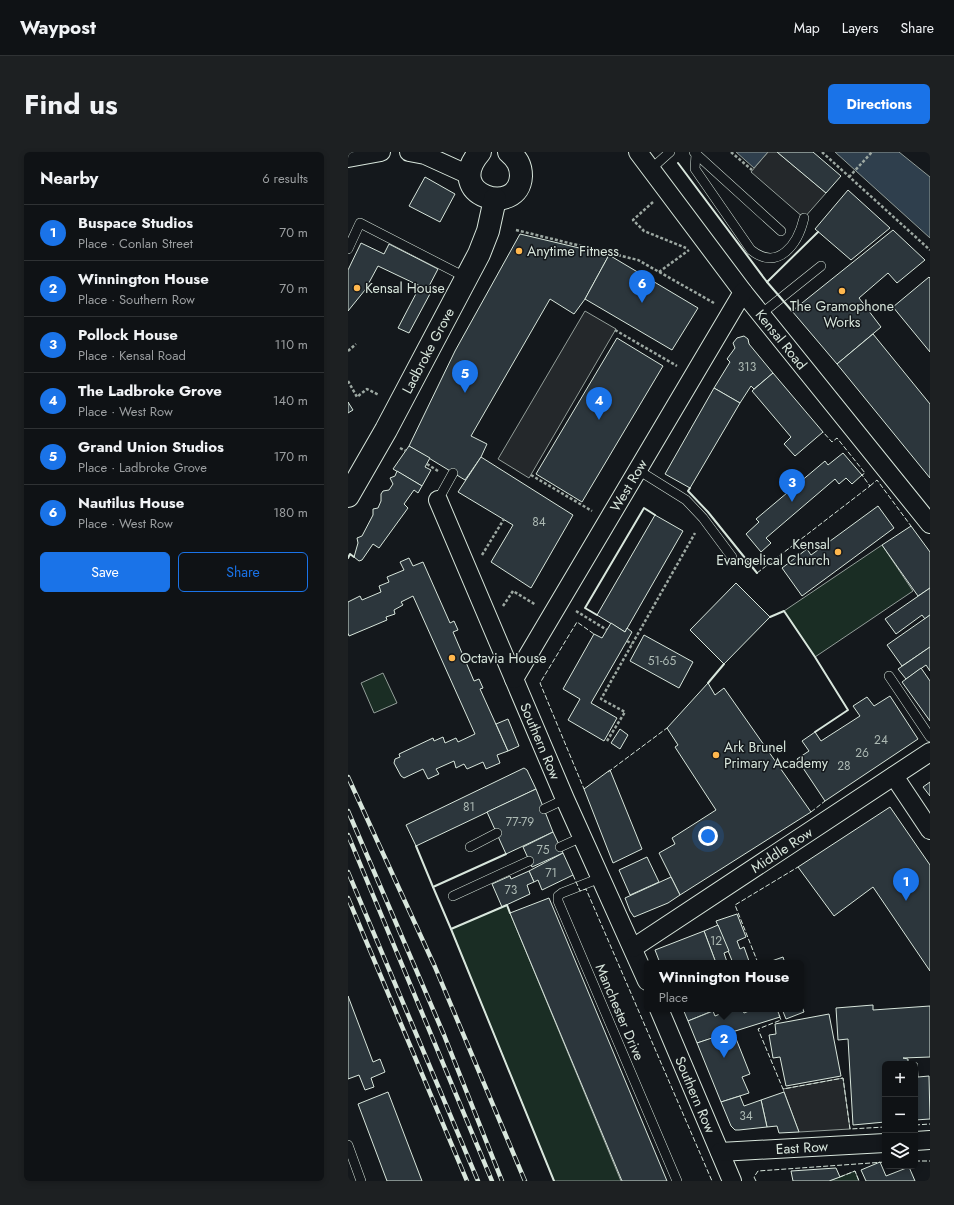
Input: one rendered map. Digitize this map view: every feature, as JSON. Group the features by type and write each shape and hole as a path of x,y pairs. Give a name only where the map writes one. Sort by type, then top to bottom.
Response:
{"main road":[{"path":"480,152 472,162 469,175 473,187 482,196 494,200 506,197 515,190 518,185 521,168 516,154"},
{"name":"Ladbroke Grove","path":"349,495 479,254 488,231 494,200"}],"street":[{"path":"348,158 381,152"},
{"path":"408,152 426,155 469,175"},
{"name":"Kensal Road","path":"638,152 743,292 930,524"},
{"name":"West Row","path":"514,679 732,313 743,292"},
{"name":"Southern Row","path":"438,500 564,799 644,974"},
{"name":"Middle Row","path":"633,948 930,752"},
{"path":"894,776 930,830"},
{"name":"Southern Row","path":"660,1012 732,1181"},
{"path":"918,1141 930,1140"},
{"name":"East Row","path":"720,1152 882,1143"}],"lane":[{"path":"651,169 670,152"},
{"path":"695,153 695,169 751,250 759,256 773,258 783,254 795,243 802,231 804,218"},
{"path":"695,153 781,231"},
{"path":"348,249 360,223 467,278"},
{"path":"761,314 821,266"},
{"path":"638,470 686,500 704,518 732,557"},
{"path":"438,500 453,472"},
{"path":"889,676 930,737"},
{"path":"544,809 564,799"},
{"path":"470,847 497,833"},
{"path":"560,847 582,837"},
{"path":"453,896 529,861"},
{"name":"Manchester Drive","path":"600,878 562,893 558,896 558,901 677,1181"},
{"path":"348,1145 361,1181"}],"path":[{"path":"731,152 752,170"},
{"path":"822,152 930,250"},
{"path":"849,177 872,152"},
{"path":"667,190 633,220 644,231 690,250"},
{"path":"516,230 638,260 732,313"},
{"path":"659,272 704,239"},
{"path":"615,330 694,376"},
{"path":"348,351 356,344"},
{"path":"348,381 357,397 367,389 379,395"},
{"path":"398,447 406,451"},
{"path":"531,474 608,521"},
{"path":"607,741 625,712 602,698 704,518"},
{"path":"469,574 504,519"},
{"path":"491,626 513,591 607,630"},
{"path":"627,641 632,644"}],"green space":[{"path":"882,545 913,591 815,657 784,611"},
{"path":"383,673 397,703 374,713 361,683"},
{"path":"507,905 621,1181 554,1181 451,929"},
{"path":"855,1171 859,1181 829,1181"}],"shaded area":[{"path":"768,152 777,152 826,193 804,218 751,172"},
{"path":"585,311 616,329 529,478 498,459"},
{"path":"843,1078 850,1129 799,1132 783,1089"}],"water":[{"path":"736,152 768,152 754,168"},
{"path":"835,152 899,152 930,177 930,238"}],"building":[{"path":"777,152 813,152 841,176 826,193"},
{"path":"425,177 455,194 440,222 409,206"},
{"path":"848,190 890,228 851,260 815,229"},
{"name":"The Gramophone Works","path":"893,230 925,260 897,283 888,273 859,298 881,327 837,364 792,311"},
{"path":"520,234 609,255 585,299 574,314 550,299 471,436 487,444 481,457 465,480 409,446 455,351"},
{"name":"Kensal House","path":"361,243 384,254 389,244 438,269 427,290 431,292 409,333 398,328 420,286 378,266 365,290 348,311 348,270"},
{"path":"609,255 698,308 672,350 585,299"},
{"path":"929,277 930,278 930,352 893,307"},
{"path":"873,334 930,404 930,478 837,364"},
{"path":"744,336 748,339 749,344 773,373 754,389 751,386 740,403 714,388 730,362 727,359 735,348 733,343 737,338"},
{"path":"617,338 663,366 582,502 536,474"},
{"path":"773,373 823,432 795,456 784,444 791,437 752,391"},
{"path":"714,388 740,403 690,488 665,474"},
{"path":"348,402 353,410 348,413"},
{"path":"409,446 430,458 425,467 431,470 422,486 393,469"},
{"path":"843,453 862,475 852,484 846,478 839,484 835,479 766,538 771,543 761,552 746,534 759,522 756,519 825,461 828,465"},
{"path":"481,457 573,515 531,588 491,562 513,525 458,492"},
{"path":"397,471 422,486 418,493 414,490 404,504 408,508 379,548 373,544 362,560 359,561 354,557 358,543 357,538 362,536 373,515 373,509 378,508 381,501 381,494 383,491 389,490 393,484 390,478 395,476"},
{"name":"Kensal Evangelical Church","path":"878,506 894,528 802,596 782,568 807,549 811,555"},
{"path":"655,515 683,531 625,632 597,615"},
{"path":"911,526 930,552 930,588 918,596 882,545"},
{"name":"Octavia House","path":"409,558 413,566 423,562 450,623 454,621 458,630 453,632 474,681 479,679 483,688 480,689 508,751 497,755 500,763 486,769 483,762 467,769 464,764 456,768 454,761 436,769 439,774 428,779 423,769 404,778 401,776 394,763 395,759 400,757 399,754 433,738 434,741 443,737 445,743 456,738 458,742 475,734 413,596 401,602 403,605 394,610 395,614 386,617 387,620 349,636 348,602 360,596 362,600 381,592 379,586 389,582 387,577 404,570 400,562"},
{"path":"736,583 770,617 724,664 690,630"},
{"path":"930,588 930,615 925,619 922,615 896,634 885,619"},
{"path":"930,615 930,647 902,666 887,645"},
{"path":"611,623 625,632 627,628 632,632 591,703 617,718 604,741 568,720 580,699 563,689 594,634 602,638"},
{"path":"644,635 693,662 679,688 630,661"},
{"path":"930,647 930,671 926,665 906,679 898,669"},
{"path":"921,668 930,681 930,721 902,682"},
{"path":"708,683 715,695 724,688 811,812 680,895 659,853 675,844 672,838 716,810 675,747 678,745 667,728"},
{"path":"890,696 918,739 825,801 797,759 809,751 802,741 815,732 821,741 860,716 853,706 867,697 874,706"},
{"path":"508,719 519,746 508,751 496,724"},
{"path":"620,729 628,735 620,749 611,743"},
{"path":"524,768 527,770 536,789 416,846 406,825"},
{"path":"610,770 642,849 613,863 584,789"},
{"path":"930,782 930,796 923,787"},
{"path":"536,789 553,832 506,854 487,812"},
{"path":"890,807 930,865 930,971 873,887 834,916 798,867"},
{"path":"553,832 563,853 532,867 523,847"},
{"path":"563,853 573,875 542,890 538,880 534,882 529,871"},
{"path":"647,857 659,882 630,895 619,870"},
{"path":"529,871 534,882 527,885 530,894 502,907 492,884 510,876 511,879"},
{"path":"671,877 680,895 668,903 634,917 625,898"},
{"path":"549,898 667,1181 622,1181 510,913"},
{"path":"737,914 746,937 737,941 740,949 744,947 749,960 732,960 716,921"},
{"path":"718,925 729,951 724,953 726,960 715,960 704,931"},
{"path":"704,931 715,960 659,960 655,950"},
{"path":"783,957 784,960 774,960"},
{"path":"348,996 373,1062 380,1059 385,1072 371,1078 374,1087 365,1090 359,1075 348,1079"},
{"path":"873,1005 873,1010 930,1006 930,1057 903,1058 908,1059 908,1061 882,1061 882,1122 853,1125 848,1039 838,1040 836,1008"},
{"path":"684,1012 710,1012 688,1021"},
{"path":"710,1012 713,1012 715,1016 725,1012 778,1012 780,1017 697,1043 688,1021"},
{"path":"783,1012 804,1012 786,1019"},
{"path":"829,1014 841,1076 786,1086 780,1057 773,1058 769,1035 776,1034 775,1024"},
{"path":"733,1031 750,1074 742,1077 749,1093 721,1102 697,1043"},
{"path":"929,1076 930,1119 918,1120 918,1077"},
{"path":"388,1092 422,1181 387,1181 358,1104"},
{"path":"784,1092 799,1132 779,1133 777,1126 767,1127 761,1100"},
{"path":"740,1096 744,1106 761,1100 767,1127 735,1130 731,1126 721,1102"},
{"path":"880,1162 886,1176 904,1169 910,1169 915,1181 866,1181 861,1170"},
{"path":"836,1168 840,1177 829,1181 793,1181 791,1171"}],"railway":[{"path":"348,777 435,967 525,1181"},
{"path":"348,811 444,1035 502,1181"},
{"path":"348,835 492,1181"},
{"path":"348,872 478,1181"},
{"path":"348,898 467,1181"}],"fence":[{"path":"757,573 870,486 862,475 865,473 837,438 832,442 823,432"},
{"path":"870,486 877,480 911,526"},
{"path":"585,788 584,789 540,683 577,622 594,634"},
{"path":"608,772 667,728"},
{"path":"811,812 825,801"},
{"path":"757,960 735,905 798,867"},
{"path":"573,875 580,891 586,889 712,1181"},
{"path":"779,1015 781,1020 758,1029 783,1089 843,1078 850,1129 882,1127"},
{"path":"918,1125 930,1124"},
{"path":"918,1161 930,1161"},
{"path":"756,1181 754,1177 758,1171 882,1162"},
{"path":"840,1177 855,1171 859,1181"}],"wall":[{"path":"678,163 767,282 792,311"},
{"path":"767,282 818,232"},
{"path":"690,488 688,491 708,512 757,573"},
{"path":"597,615 585,608 644,508 655,515"},
{"path":"348,558 350,554 354,557"},
{"path":"770,617 784,611 848,710 815,732"},
{"path":"708,683 724,664"},
{"path":"416,846 433,887"},
{"path":"451,929 433,887 506,854"},
{"path":"510,913 507,905 451,929 554,1181"}],"place":[{"name":"Anytime Fitness","path":"519,251"},
{"name":"Kensal House","path":"357,288"},
{"name":"The Gramophone Works","path":"842,291"},
{"name":"Nautilus House","path":"642,303"},
{"name":"Grand Union Studios","path":"465,393"},
{"name":"The Ladbroke Grove","path":"599,420"},
{"name":"Pollock House","path":"792,502"},
{"name":"Kensal Evangelical Church","path":"838,552"},
{"name":"Octavia House","path":"452,658"},
{"name":"Ark Brunel Primary Academy","path":"716,755"},
{"name":"Buspace Studios","path":"906,901"},
{"name":"Winnington House","path":"724,1058"}]}
